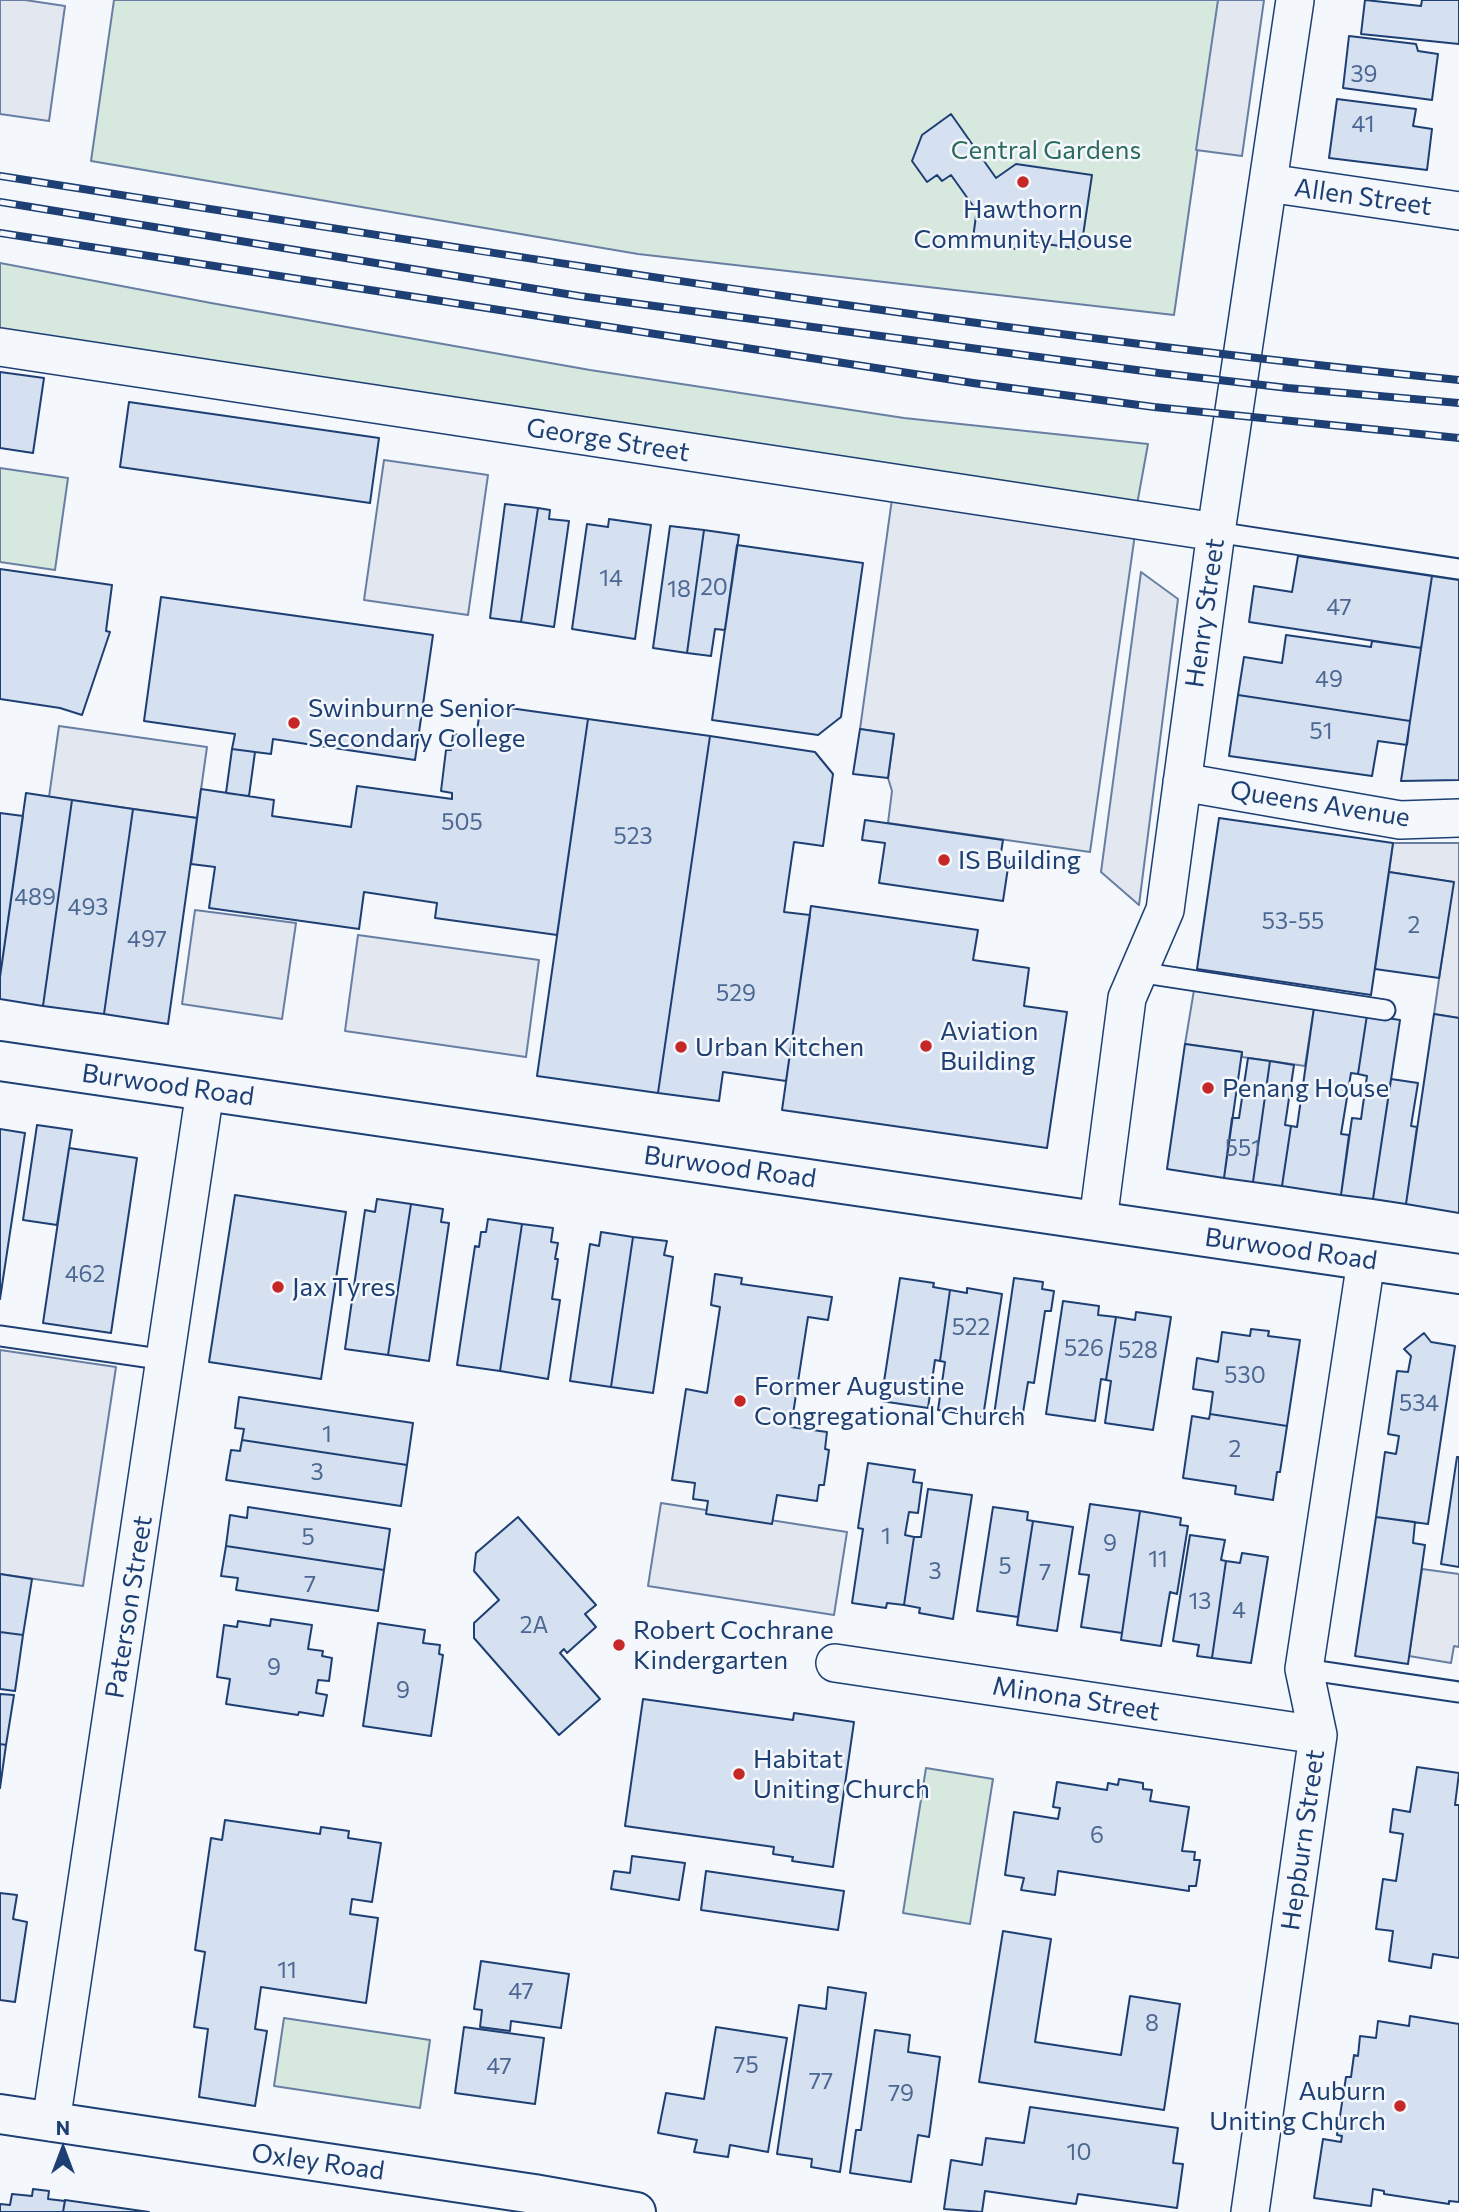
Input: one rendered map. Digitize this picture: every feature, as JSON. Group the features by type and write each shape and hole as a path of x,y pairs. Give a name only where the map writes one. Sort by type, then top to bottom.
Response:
{"main road":[{"name":"Burwood Road","path":"0,1060 1459,1275"},
{"name":"Oxley Road","path":"0,2114 532,2203 636,2212"}],"street":[{"name":"Henry Street","path":"1098,1221 1127,998 1165,910 1216,532 1295,0"},
{"name":"Allen Street","path":"1268,183 1459,211"},
{"name":"George Street","path":"0,347 1216,532"},
{"name":"Queens Avenue","path":"1182,782 1400,820 1459,818"},
{"name":"Paterson Street","path":"51,2122 205,1091"},
{"name":"Hepburn Street","path":"1250,2212 1318,1735 1304,1669 1366,1261"},
{"name":"Minona Street","path":"835,1662 1318,1735"}],"lane":[{"path":"1216,532 1459,569"},
{"path":"1138,972 1385,1010"},
{"path":"0,1336 166,1360"},
{"path":"1304,1669 1459,1692"}],"green space":[{"name":"Central Gardens","path":"114,0 1219,0 1174,315 638,254 91,161"},
{"path":"0,263 590,370 904,418 1148,444 1136,510 0,336"},
{"path":"0,468 68,478 55,570 0,562"},
{"path":"926,1768 993,1779 970,1924 903,1913"},
{"path":"284,2018 430,2040 420,2108 274,2086"}],"shaded area":[{"path":"0,0 25,0 65,6 49,121 0,114"},
{"path":"1218,0 1264,0 1242,156 1196,150"},
{"path":"384,460 488,475 468,615 364,600"},
{"path":"892,499 1135,534 1090,852 888,823 892,791 888,778 894,734 860,729"},
{"path":"1141,572 1178,599 1139,905 1101,872"},
{"path":"59,726 207,747 197,818 49,797"},
{"path":"1393,843 1459,843 1459,1018 1434,1014 1453,882 1389,872"},
{"path":"195,910 296,923 282,1019 182,1004"},
{"path":"358,935 539,960 526,1057 345,1031"},
{"path":"1194,990 1314,1008 1305,1066 1242,1057 1242,1052 1185,1044"},
{"path":"0,1350 116,1367 83,1586 0,1574"},
{"path":"661,1503 847,1532 834,1615 648,1586"},
{"path":"1422,1569 1459,1574 1459,1647 1454,1646 1451,1663 1409,1656"}],"building":[{"path":"1365,0 1421,6 1422,0 1459,0 1459,44 1361,34"},
{"path":"1349,36 1416,44 1418,51 1438,54 1432,100 1343,88"},
{"path":"1337,99 1416,109 1413,126 1432,129 1427,170 1329,158"},
{"path":"951,114 996,178 1016,164 1092,175 1081,249 1018,240 1016,249 987,245 988,240 973,238 976,216 981,217 951,175 942,181 937,175 927,182 912,161 922,135"},
{"path":"0,372 44,378 33,453 0,448"},
{"path":"129,402 379,438 370,503 120,467"},
{"path":"505,504 538,508 521,622 490,618"},
{"path":"538,508 550,510 549,519 569,521 554,627 521,622"},
{"path":"609,519 651,525 635,639 572,629 587,524 608,527"},
{"path":"670,526 704,530 687,653 653,648"},
{"path":"704,530 739,535 725,630 715,629 711,656 687,653"},
{"path":"737,545 863,563 841,717 818,735 712,720"},
{"path":"1298,556 1432,576 1421,648 1249,622 1254,586 1292,592"},
{"path":"0,569 112,585 106,631 110,632 82,715 60,708 0,699"},
{"path":"1432,576 1459,580 1459,780 1401,781"},
{"path":"161,597 433,635 415,760 273,739 271,754 232,749 235,734 144,721"},
{"path":"1286,635 1371,647 1372,641 1421,648 1410,721 1238,695 1244,657 1282,663"},
{"path":"1238,695 1410,721 1407,745 1378,741 1372,776 1229,756"},
{"path":"481,704 588,719 557,935 435,918 437,903 364,892 359,929 209,908 215,867 191,864 201,789 274,800 272,816 351,827 357,786 452,799 452,793 441,791 446,750 451,750 453,734 476,737"},
{"path":"588,719 710,736 658,1093 537,1076"},
{"path":"860,729 894,734 888,778 853,774"},
{"path":"710,736 815,752 833,774 823,846 794,842 784,912 810,915 786,1081 723,1072 719,1101 658,1093"},
{"path":"232,749 255,752 249,796 226,793"},
{"path":"26,793 72,800 43,1006 0,999 0,977"},
{"path":"72,800 133,809 104,1014 43,1006"},
{"path":"133,809 197,818 168,1024 104,1014"},
{"path":"0,813 23,816 0,977"},
{"path":"1219,818 1393,843 1371,995 1197,969"},
{"name":"IS Building","path":"865,820 1003,840 1000,859 1009,861 1003,901 879,883 885,843 862,840"},
{"path":"1389,872 1454,882 1439,978 1375,969"},
{"name":"Aviation Building","path":"811,906 978,930 973,960 1029,968 1024,1006 1067,1012 1047,1148 782,1110"},
{"path":"1314,1008 1367,1015 1358,1074 1351,1073 1341,1134 1349,1135 1341,1195 1282,1186 1291,1126 1297,1127"},
{"path":"1434,1014 1459,1018 1459,1213 1406,1204"},
{"path":"1367,1015 1400,1020 1373,1199 1341,1195 1352,1118 1361,1119 1367,1076 1358,1074"},
{"name":"Penang House","path":"1185,1044 1242,1052 1224,1178 1167,1169"},
{"path":"1248,1058 1270,1061 1253,1182 1224,1178 1232,1118 1239,1118"},
{"path":"1270,1061 1294,1065 1285,1125 1291,1126 1282,1186 1253,1182"},
{"path":"1391,1079 1418,1083 1411,1126 1417,1127 1406,1204 1373,1199"},
{"path":"37,1125 72,1130 57,1225 23,1220"},
{"path":"0,1129 25,1133 0,1299"},
{"path":"69,1148 137,1158 111,1333 43,1323"},
{"name":"Jax Tyres","path":"235,1195 346,1212 321,1379 209,1362"},
{"path":"377,1199 411,1204 388,1355 345,1349 365,1210 375,1212"},
{"path":"411,1204 443,1209 441,1222 449,1223 429,1361 388,1355"},
{"path":"488,1219 522,1224 500,1371 457,1365 475,1246 479,1247 481,1232 486,1232"},
{"path":"522,1224 553,1228 551,1242 558,1243 552,1299 560,1300 548,1379 500,1371"},
{"path":"601,1232 633,1237 611,1387 570,1381 590,1244 599,1246"},
{"path":"633,1237 667,1241 664,1255 673,1257 653,1393 611,1387"},
{"name":"Former Augustine Congregational Church","path":"715,1274 742,1278 741,1284 832,1297 828,1320 808,1317 791,1427 827,1432 825,1449 829,1450 824,1485 819,1485 817,1501 777,1495 772,1524 706,1514 708,1501 693,1499 695,1483 672,1480 686,1389 707,1393 720,1307 711,1305"},
{"path":"900,1278 934,1283 933,1287 950,1290 940,1361 935,1360 928,1408 881,1401"},
{"path":"1014,1278 1043,1282 1042,1289 1054,1291 1051,1311 1045,1311 1034,1383 1028,1382 1022,1419 994,1415"},
{"path":"967,1288 1002,1294 983,1417 938,1410 945,1362 940,1361 950,1290 967,1293"},
{"path":"1063,1301 1099,1306 1098,1315 1116,1317 1106,1380 1101,1379 1095,1421 1046,1414"},
{"path":"1136,1312 1171,1317 1153,1430 1105,1423 1111,1381 1106,1380 1116,1317 1135,1320"},
{"path":"1251,1329 1269,1331 1268,1336 1300,1340 1287,1426 1210,1414 1213,1392 1193,1389 1197,1358 1218,1362 1222,1332 1250,1336"},
{"path":"1424,1333 1431,1342 1455,1346 1428,1524 1376,1517 1385,1452 1396,1454 1399,1436 1388,1434 1397,1371 1408,1372 1411,1356 1404,1349"},
{"path":"239,1397 413,1423 407,1465 242,1440 244,1429 235,1428"},
{"path":"1210,1414 1287,1426 1273,1500 1235,1494 1236,1486 1183,1478 1192,1416 1209,1419"},
{"path":"242,1440 407,1465 401,1506 226,1480 231,1450 240,1451"},
{"path":"1459,1457 1459,1567 1441,1564"},
{"path":"868,1463 915,1470 913,1482 922,1483 918,1513 909,1512 905,1535 914,1537 904,1605 887,1603 886,1608 852,1603 863,1529 858,1528"},
{"path":"928,1489 972,1495 953,1619 919,1613 920,1608 904,1605 914,1537 921,1537"},
{"path":"1090,1504 1140,1511 1122,1633 1081,1627 1089,1575 1079,1574"},
{"path":"248,1507 390,1529 384,1570 226,1546 230,1515 247,1518"},
{"path":"993,1507 1028,1512 1027,1520 1033,1521 1018,1617 977,1611"},
{"path":"1140,1511 1181,1518 1180,1525 1188,1526 1177,1594 1170,1592 1161,1646 1121,1640"},
{"path":"518,1517 596,1605 585,1614 596,1627 567,1653 564,1649 560,1653 600,1699 559,1735 474,1638 474,1623 499,1600 474,1571 476,1553"},
{"path":"1376,1517 1415,1522 1413,1543 1425,1545 1408,1664 1355,1656"},
{"path":"1033,1521 1073,1527 1057,1631 1017,1625"},
{"path":"1190,1535 1225,1540 1221,1560 1226,1561 1212,1658 1197,1656 1199,1645 1173,1641"},
{"path":"226,1546 384,1570 378,1611 236,1590 238,1578 221,1576"},
{"path":"1242,1553 1268,1557 1251,1663 1212,1658 1226,1561 1240,1563"},
{"path":"0,1574 32,1579 23,1635 0,1632"},
{"path":"271,1619 312,1625 308,1649 323,1651 322,1656 332,1658 329,1681 318,1680 316,1693 327,1695 323,1716 226,1704 230,1679 217,1677 224,1625 237,1627 238,1621 270,1626"},
{"path":"378,1623 425,1630 423,1643 440,1645 439,1654 443,1655 431,1736 363,1726"},
{"path":"0,1632 23,1635 15,1691 0,1689"},
{"path":"0,1694 14,1695 6,1745 0,1744"},
{"name":"Habitat Uniting Church","path":"643,1699 793,1720 794,1713 854,1722 833,1867 792,1861 793,1857 773,1854 774,1847 625,1826"},
{"path":"0,1744 6,1745 0,1788"},
{"path":"1417,1767 1459,1773 1455,1805 1459,1805 1459,1958 1433,1954 1431,1968 1389,1961 1393,1931 1376,1929 1383,1879 1396,1881 1403,1834 1390,1832 1393,1809 1410,1812"},
{"path":"1119,1779 1143,1783 1143,1789 1152,1790 1150,1801 1189,1807 1182,1851 1195,1852 1194,1860 1200,1860 1196,1886 1189,1886 1189,1891 1058,1871 1055,1895 1021,1890 1024,1878 1005,1875 1014,1812 1058,1819 1060,1808 1053,1807 1057,1782 1107,1790 1108,1783 1118,1785"},
{"path":"225,1820 320,1834 321,1827 349,1831 348,1838 381,1843 372,1902 352,1899 350,1914 378,1918 366,2003 261,1987 255,2029 267,2031 255,2106 199,2097 208,2029 194,2027 205,1952 195,1950 211,1838 222,1840"},
{"path":"632,1856 685,1863 679,1900 611,1889 614,1871 630,1873"},
{"path":"706,1871 844,1891 838,1930 701,1910"},
{"path":"0,1893 17,1895 13,1919 27,1922 15,2002 0,2000"},
{"path":"1003,1931 1051,1939 1035,2042 1121,2055 1130,1996 1180,2004 1164,2110 979,2082"},
{"path":"481,1961 569,1974 561,2028 511,2021 510,2031 480,2027 482,2010 474,2009"},
{"path":"828,1987 866,1993 840,2172 811,2167 812,2159 777,2154 799,2005 826,2009"},
{"name":"Auburn Uniting Church","path":"1410,2016 1459,2024 1459,2202 1449,2201 1449,2204 1384,2194 1384,2191 1373,2189 1371,2206 1314,2198 1323,2139 1341,2142 1342,2136 1337,2135 1346,2077 1351,2077 1354,2055 1358,2056 1360,2036 1376,2038 1378,2021 1409,2026"},
{"path":"464,2027 544,2038 535,2104 455,2093"},
{"path":"716,2027 787,2038 768,2152 730,2145 728,2157 694,2152 697,2140 658,2133 666,2093 704,2099"},
{"path":"875,2030 910,2035 908,2052 940,2057 929,2137 918,2135 911,2182 850,2173 856,2130 861,2130"},
{"path":"1030,2107 1178,2128 1173,2163 1183,2164 1177,2208 1078,2194 1076,2204 985,2191 982,2212 944,2209 951,2160 982,2165 986,2138 1024,2143"},
{"path":"33,2189 49,2191 48,2199 65,2201 63,2212 0,2212 0,2204 10,2205 12,2194 32,2196"},
{"path":"65,2200 149,2212 63,2212"}],"railway":[{"path":"0,176 546,261 910,314 1459,380"},
{"path":"0,202 579,296 1159,373 1459,403"},
{"path":"0,233 973,383 1154,407 1459,438"}],"place":[{"name":"Hawthorn Community House","path":"1023,182"},
{"name":"Swinburne Senior Secondary College","path":"294,723"},
{"name":"IS Building","path":"944,860"},
{"name":"Aviation Building","path":"926,1046"},
{"name":"Urban Kitchen","path":"681,1047"},
{"name":"Penang House","path":"1208,1088"},
{"name":"Jax Tyres","path":"278,1287"},
{"name":"Former Augustine Congregational Church","path":"740,1401"},
{"name":"Robert Cochrane Kindergarten","path":"619,1645"},
{"name":"Habitat Uniting Church","path":"739,1774"},
{"name":"Auburn Uniting Church","path":"1400,2106"}]}
